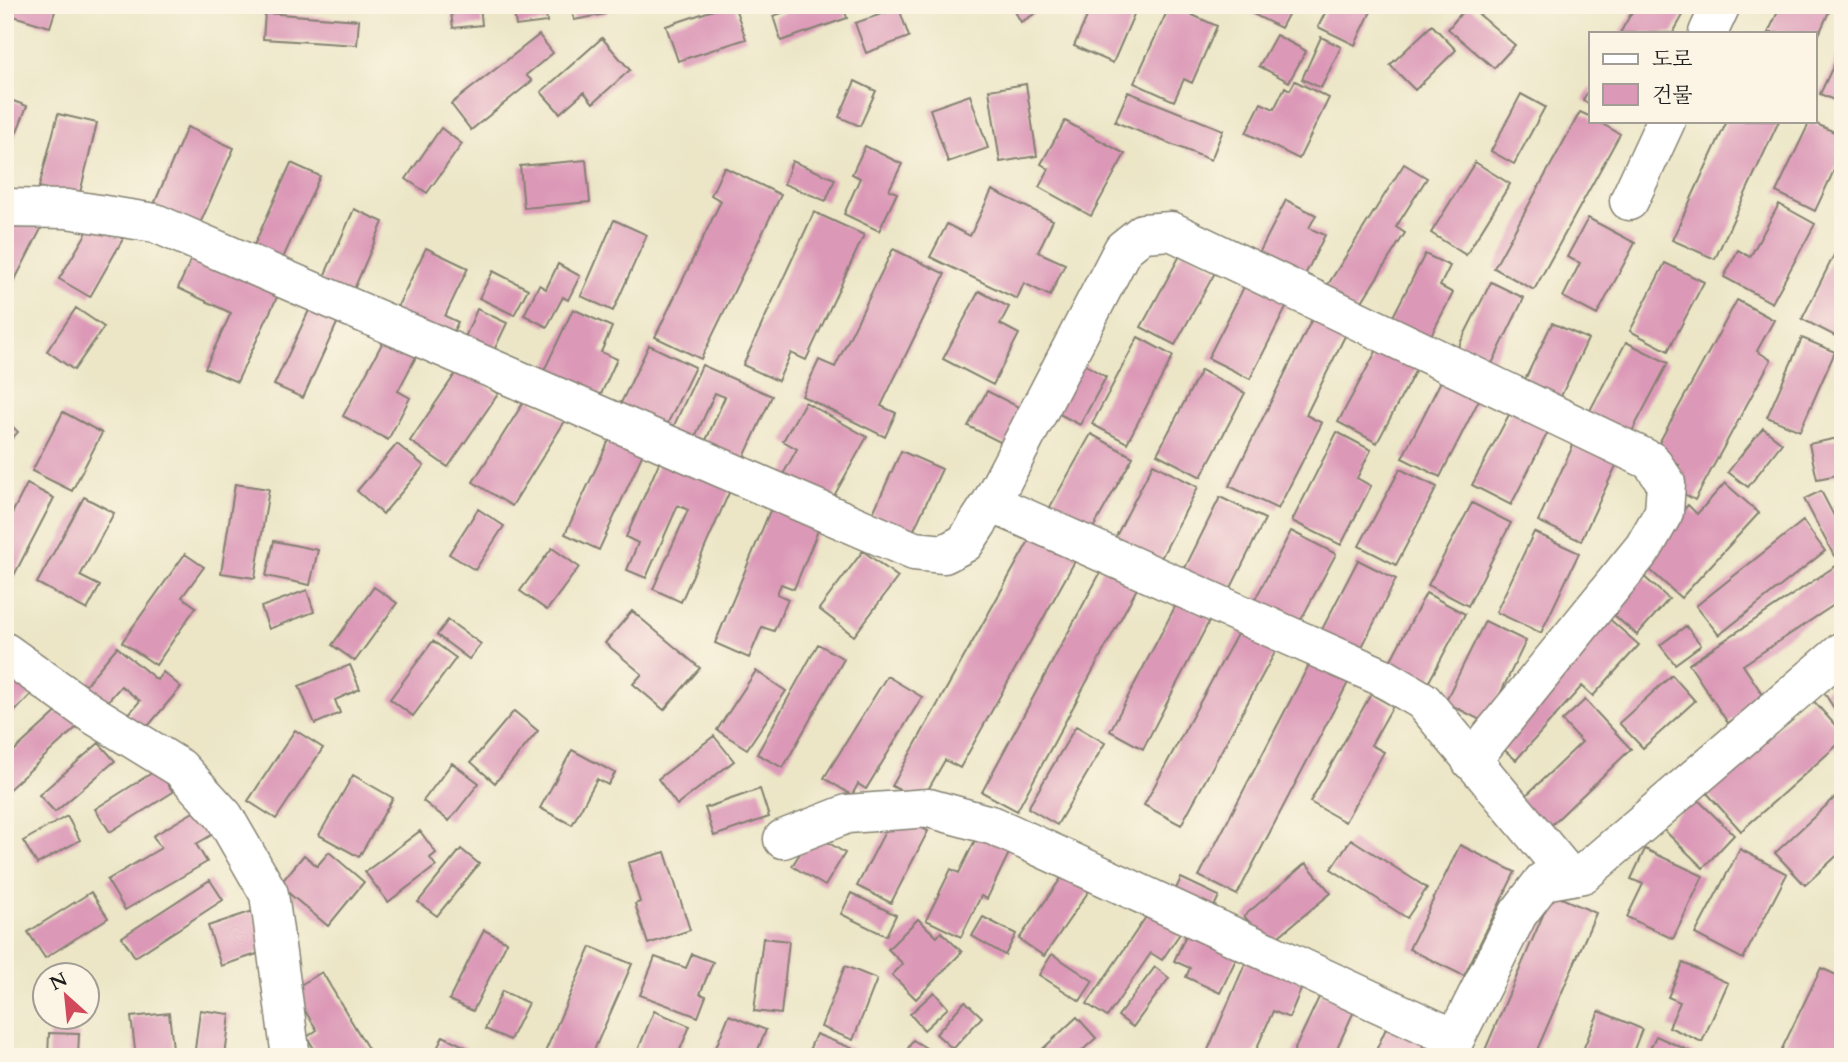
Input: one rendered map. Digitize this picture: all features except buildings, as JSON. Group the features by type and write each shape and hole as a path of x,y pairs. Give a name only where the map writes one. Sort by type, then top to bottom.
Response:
{"street":[{"path":"1708,32 1721,5"},
{"path":"1629,201 1666,122"},
{"path":"5,208 67,209 155,223 914,551 944,554 965,543 991,503 1123,249 1143,233 1171,231 1651,461 1666,483 1664,512 1644,547 1471,761"},
{"path":"991,503 1381,677 1423,701 1569,876"},
{"path":"783,839 847,814 929,808 994,826 1450,1047 1518,914 1543,881 1583,874 1843,651"},
{"path":"5,652 89,712 180,768 225,816 269,894 291,1057"}]}
